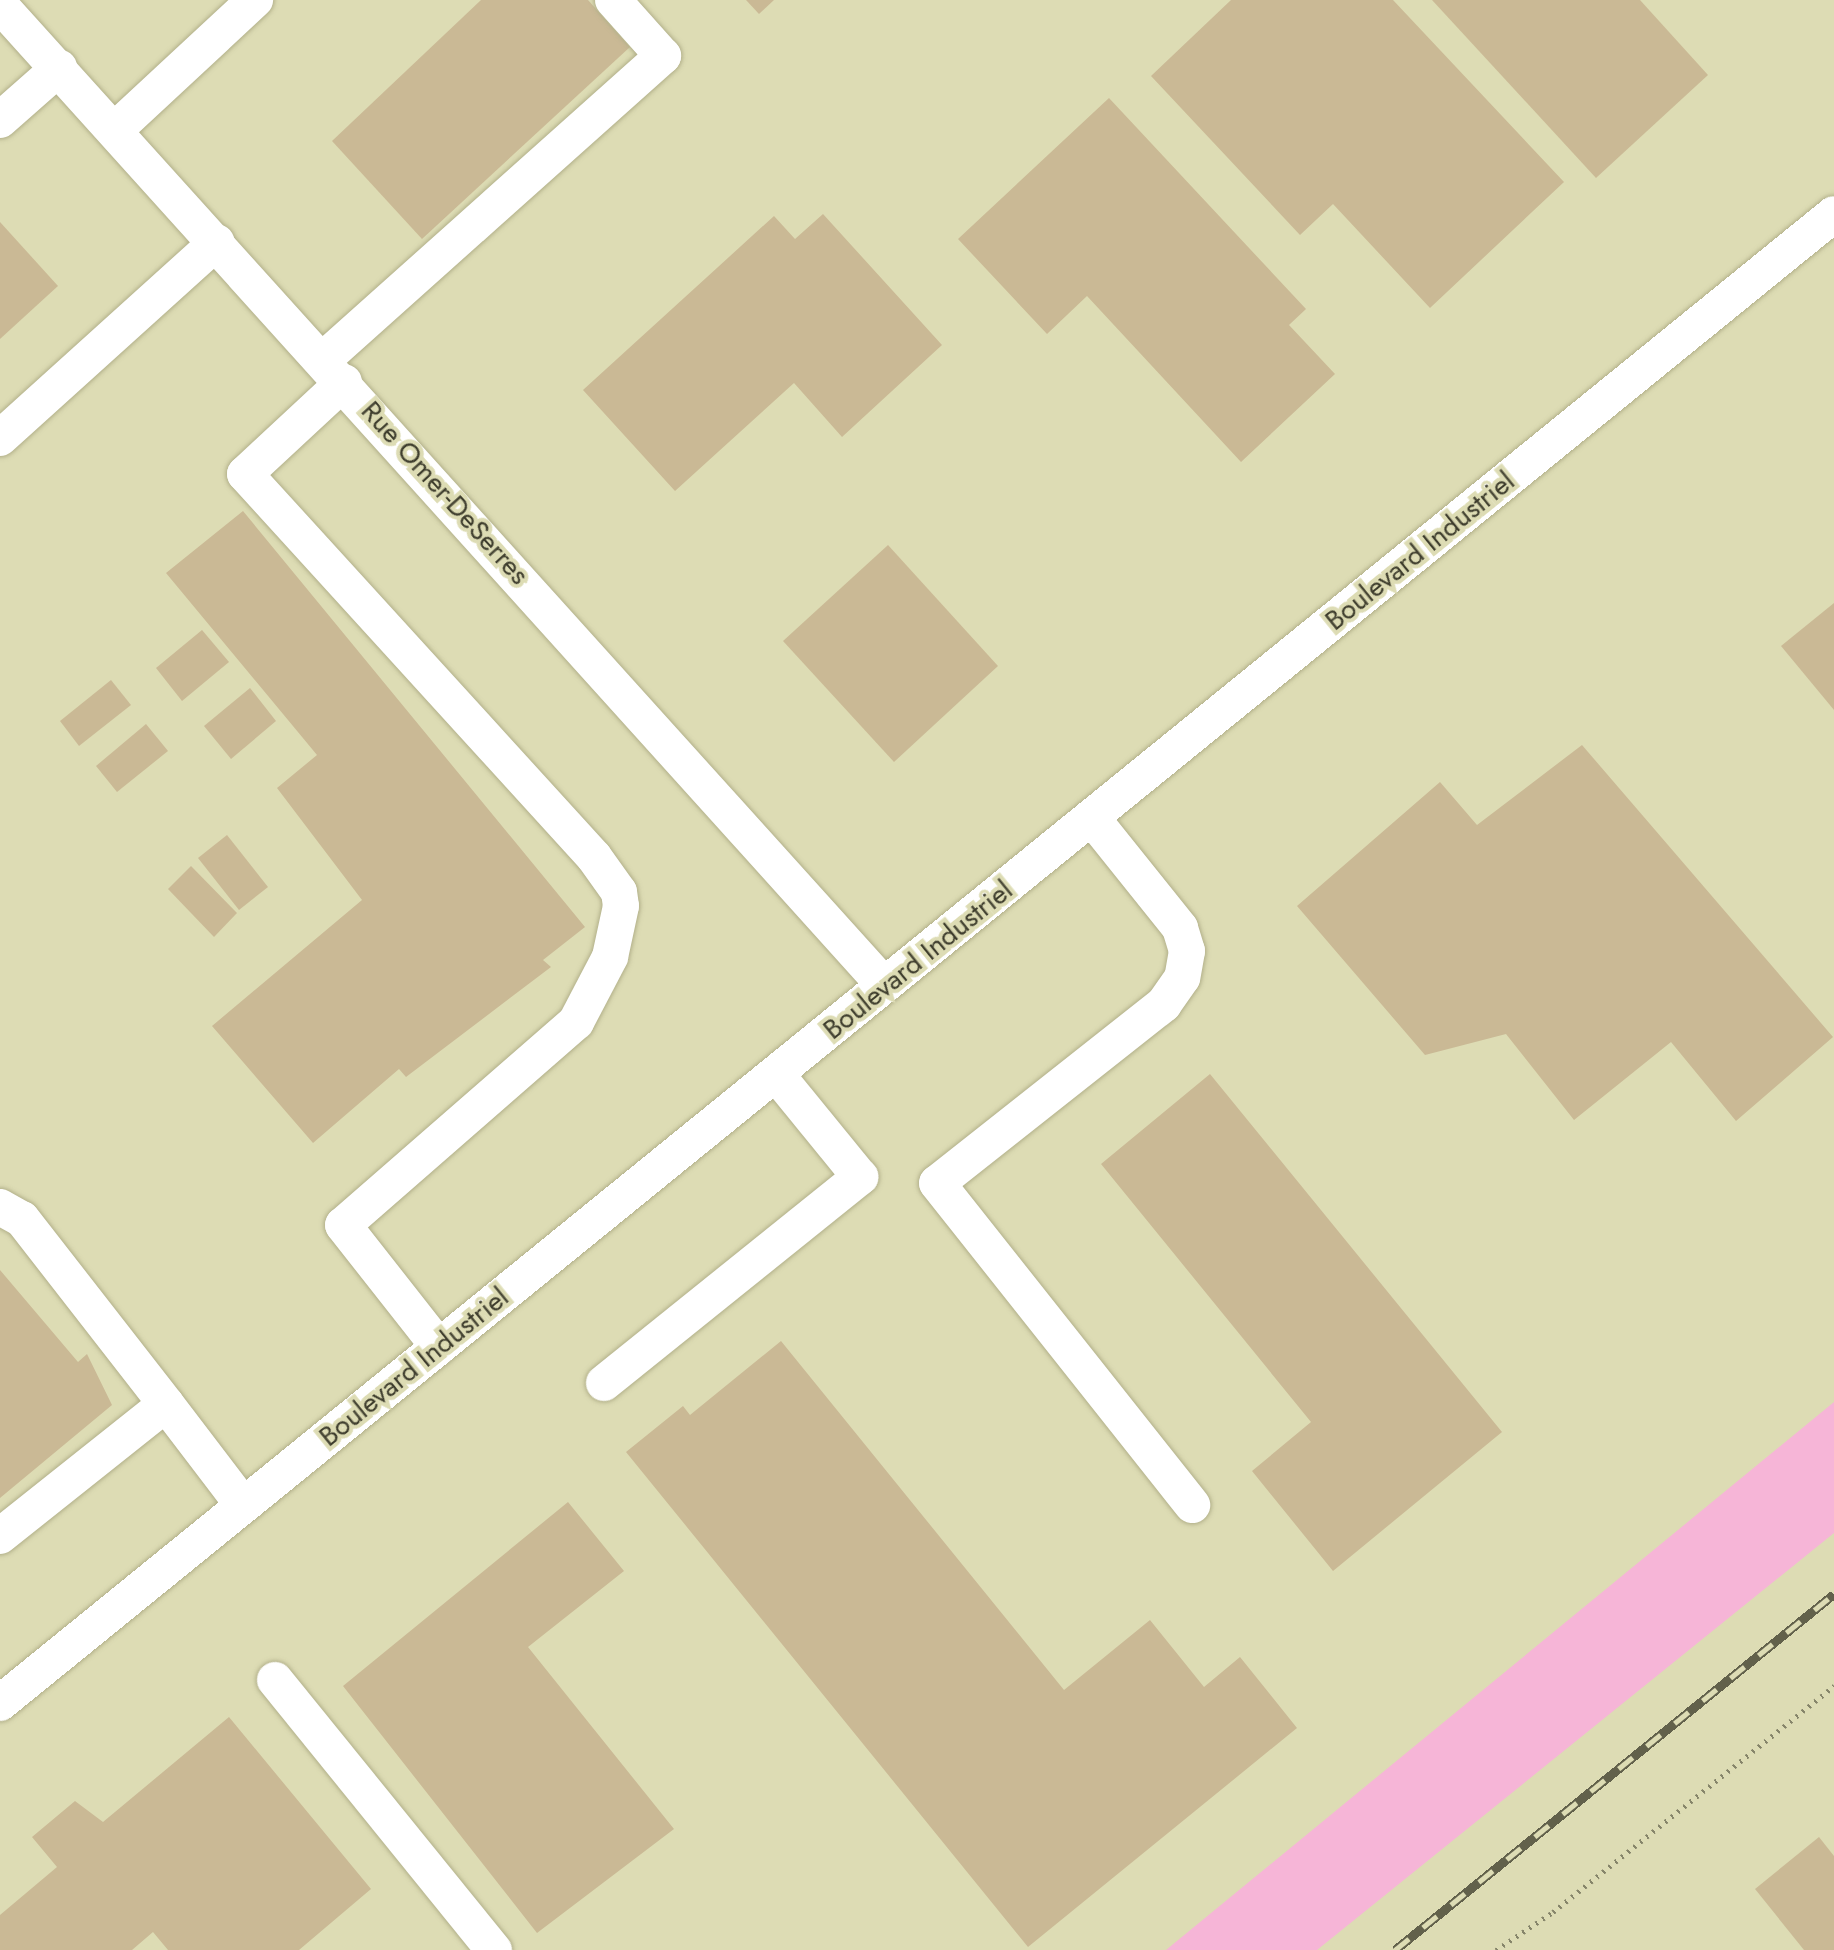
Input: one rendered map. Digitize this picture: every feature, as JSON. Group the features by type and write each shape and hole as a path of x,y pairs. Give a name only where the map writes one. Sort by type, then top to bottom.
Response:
{"street":[{"path":"116,129 255,0"},
{"path":"439,1347 343,1225 576,1022 610,957 621,906 612,879 594,857 245,474 334,371 663,56 613,0"},
{"name":"Rue Omer-DeSerres","path":"0,5 116,129 884,985"},
{"path":"0,120 59,68"},
{"name":"Boulevard Industriel","path":"6,1686 243,1505 1834,214"},
{"path":"0,438 217,242"},
{"path":"1092,818 1180,928 1187,951 1182,978 1164,1004 937,1183 1192,1505"},
{"path":"604,1383 860,1177 776,1074"},
{"path":"0,1207 22,1219 243,1505"},
{"path":"0,1536 166,1404"},
{"path":"275,1680 494,1950"}],"path":[{"path":"1496,1950 1553,1912 1834,1686"}],"shaded area":[{"path":"1834,1402 1834,1533 1317,1950 1166,1950"}],"building":[{"path":"481,0 588,0 630,47 422,239 332,141"},
{"path":"746,0 774,0 759,14"},
{"path":"1231,0 1393,0 1564,182 1430,308 1333,204 1300,235 1151,76"},
{"path":"1432,0 1640,0 1708,75 1596,178"},
{"path":"1109,98 1306,309 1289,325 1335,374 1241,462 1087,296 1047,334 958,239"},
{"path":"823,214 942,345 842,437 794,383 675,491 583,390 774,216 795,239"},
{"path":"0,222 58,286 0,339"},
{"path":"243,511 585,927 543,960 551,967 406,1077 399,1069 313,1143 212,1026 362,900 277,788 317,755 166,573"},
{"path":"888,545 998,666 894,762 783,641"},
{"path":"1834,603 1834,710 1781,646"},
{"path":"202,630 229,662 182,701 156,668"},
{"path":"111,680 131,705 79,746 60,721"},
{"path":"250,688 276,721 231,759 204,726"},
{"path":"146,724 168,751 117,792 96,766"},
{"path":"1582,745 1833,1037 1736,1121 1671,1042 1574,1120 1506,1034 1425,1055 1297,906 1440,782 1477,825"},
{"path":"227,835 268,887 239,910 198,858"},
{"path":"191,866 237,913 214,937 168,889"},
{"path":"1210,1074 1502,1432 1333,1571 1252,1471 1311,1422 1101,1164"},
{"path":"0,1270 78,1362 87,1354 112,1405 0,1498"},
{"path":"781,1341 1064,1690 1150,1620 1204,1687 1240,1657 1297,1728 1028,1947 626,1452 683,1406 690,1415"},
{"path":"568,1502 624,1571 528,1647 674,1829 537,1933 343,1686"},
{"path":"229,1717 371,1889 299,1950 168,1950 153,1932 132,1950 0,1950 0,1915 57,1867 32,1837 75,1801 103,1822"},
{"path":"1819,1837 1834,1856 1834,1950 1804,1950 1755,1889"}],"railway":[{"path":"1395,1950 1834,1594"}]}
